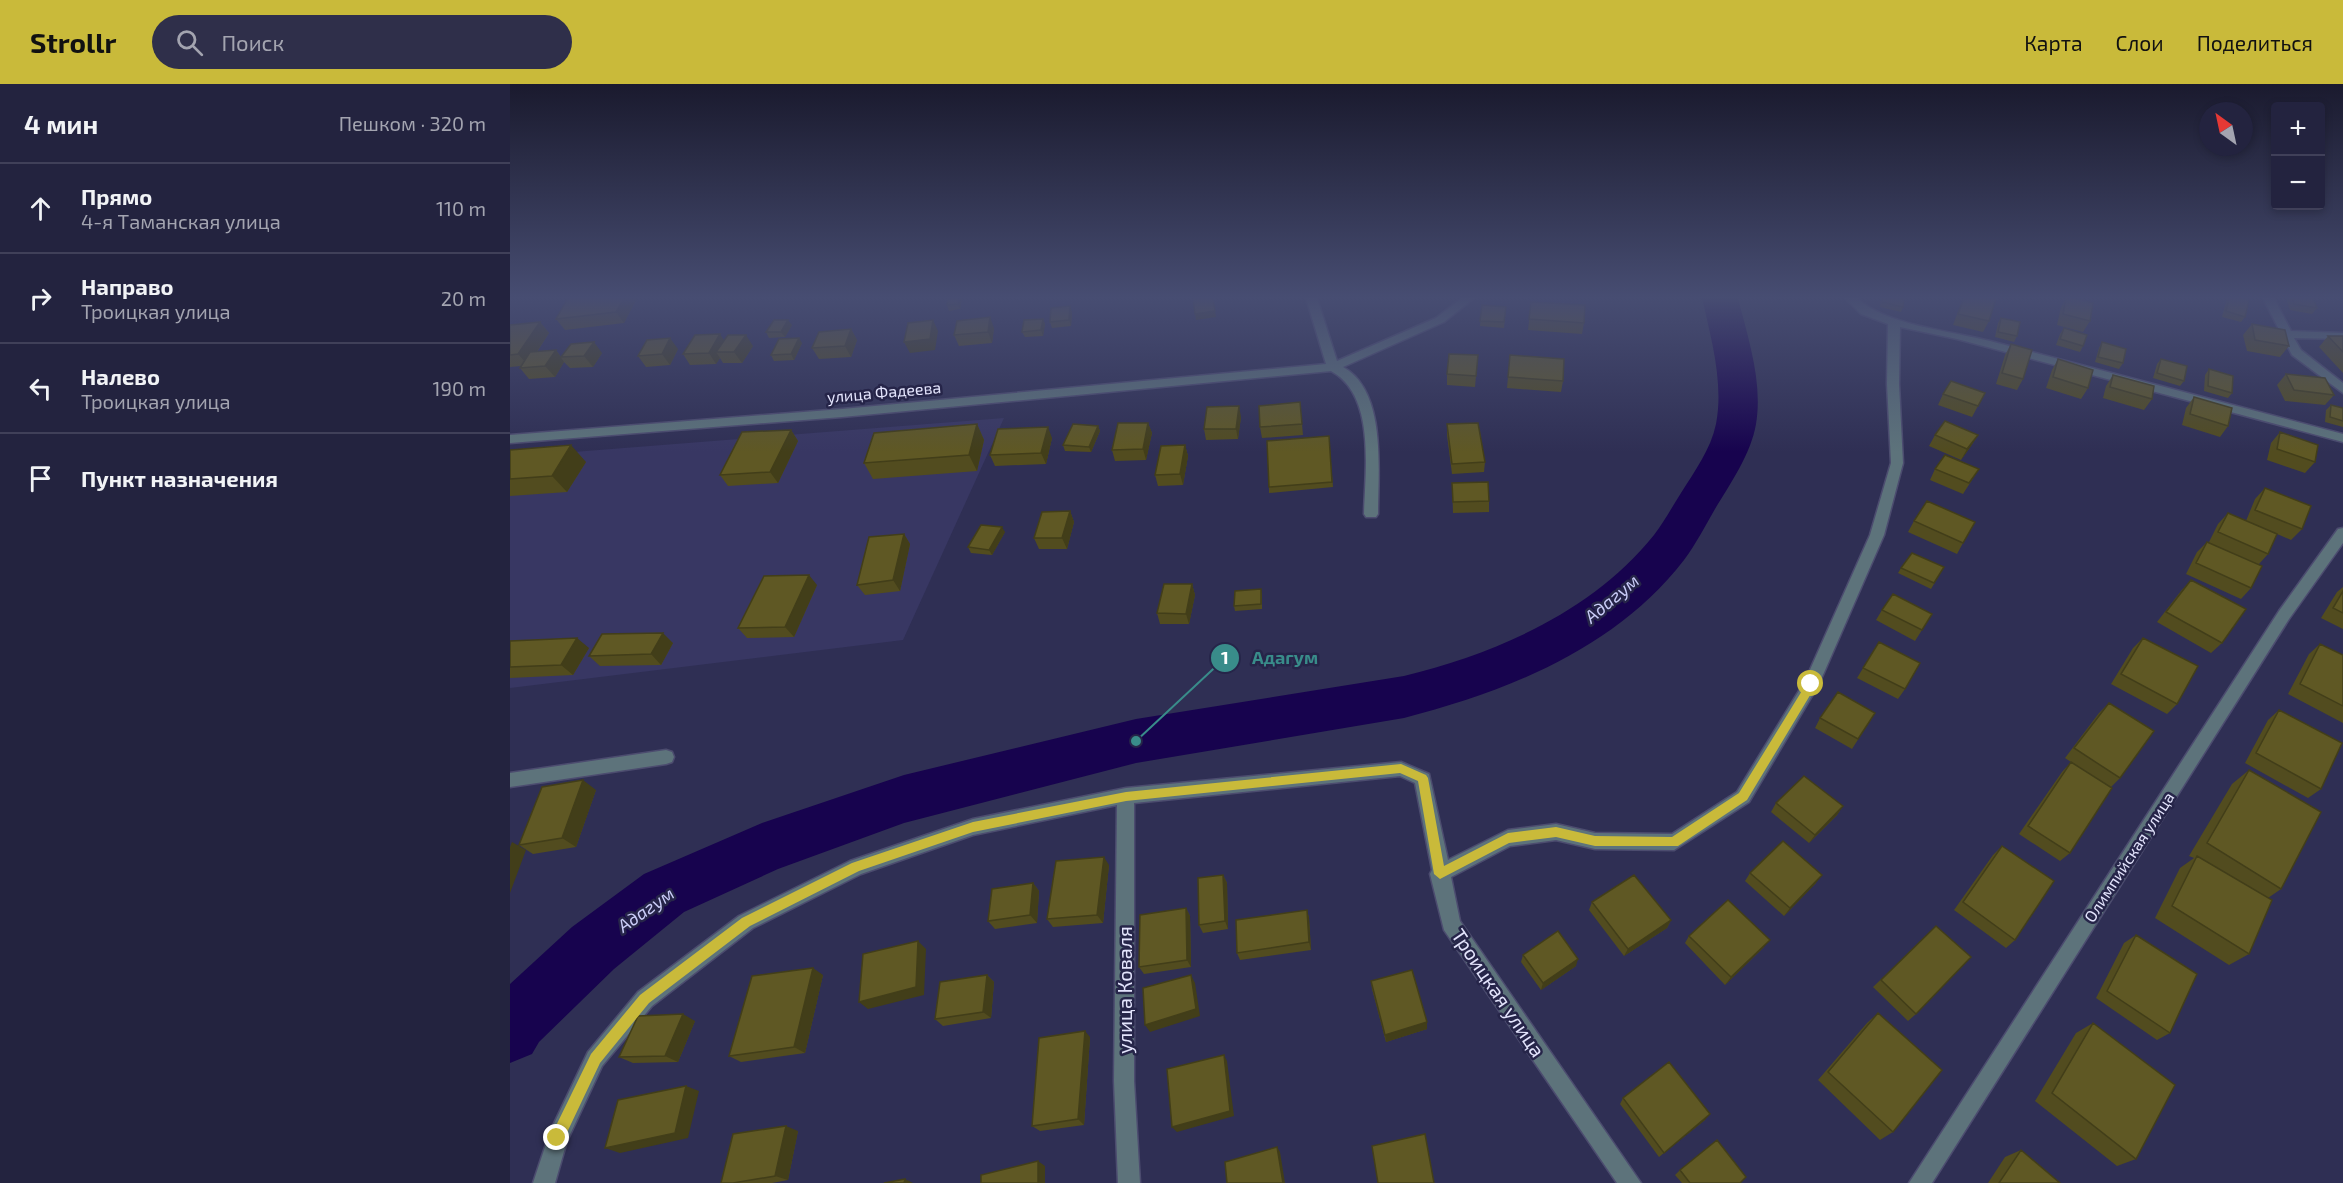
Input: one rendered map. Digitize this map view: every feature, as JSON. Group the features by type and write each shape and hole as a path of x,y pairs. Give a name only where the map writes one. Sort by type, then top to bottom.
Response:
{"street":[{"path":"1327,349 1333,367 1357,385 1372,433 1371,514"},
{"name":"улица Фадеева","path":"510,439 830,414 1333,367 1373,349"},
{"path":"1440,874 1508,838 1556,832 1595,841 1674,842 1743,796 1811,684 1877,535 1897,463 1894,349"},
{"path":"2008,349 2343,438"},
{"path":"2295,349 2343,389"},
{"name":"Олимпийская улица","path":"1920,1183 2284,615 2343,533"},
{"path":"510,780 666,757"},
{"name":"Троицкая улица","path":"544,1183 557,1138 595,1059 645,999 746,922 856,867 973,827 1126,796 1401,769 1423,778 1451,924 1630,1183"},
{"name":"улица Коваля","path":"1126,796 1124,1081 1129,1183"}],"shaded area":[{"path":"1004,418 903,640 510,688 510,457"}],"building":[{"path":"510,349 521,349 518,354 510,355"},
{"path":"567,349 589,349 584,356 561,357"},
{"path":"642,349 664,349 662,354 638,356"},
{"path":"686,349 711,349 709,353 683,354"},
{"path":"718,349 736,349 734,352 716,352"},
{"path":"774,349 793,349 791,354 771,355"},
{"path":"2009,349 2032,350 2023,379 2002,373"},
{"path":"2100,349 2126,349 2123,363 2098,357"},
{"path":"556,350 545,366 520,368 530,352"},
{"path":"1449,354 1478,355 1476,376 1447,374"},
{"path":"1510,355 1564,359 1563,381 1508,377"},
{"path":"2058,359 2093,370 2088,388 2053,377"},
{"path":"2161,359 2187,366 2184,381 2157,373"},
{"path":"2209,369 2233,376 2232,393 2208,386"},
{"path":"2286,374 2325,378 2334,395 2294,390"},
{"path":"2113,375 2154,386 2152,399 2110,387"},
{"path":"1951,381 1985,393 1978,406 1943,394"},
{"path":"2194,397 2232,408 2228,426 2190,414"},
{"path":"1300,402 1302,424 1260,427 1259,406"},
{"path":"2331,405 2343,408 2343,421 2330,417"},
{"path":"1239,406 1236,429 1204,429 1207,407"},
{"path":"1945,421 1978,435 1967,449 1935,435"},
{"path":"1118,423 1148,423 1143,449 1112,450"},
{"path":"1478,423 1485,462 1452,464 1447,424"},
{"path":"977,424 969,455 864,463 874,433"},
{"path":"1073,424 1098,426 1089,447 1063,445"},
{"path":"1048,427 1041,453 990,455 998,429"},
{"path":"791,430 770,472 720,475 742,432"},
{"path":"2280,432 2318,445 2315,462 2277,449"},
{"path":"1329,436 1332,482 1269,487 1267,441"},
{"path":"571,445 552,476 510,479 510,450"},
{"path":"1185,445 1180,474 1155,475 1161,446"},
{"path":"1945,455 1979,469 1969,483 1935,469"},
{"path":"1488,482 1489,501 1453,502 1452,483"},
{"path":"2265,488 2311,506 2302,529 2255,510"},
{"path":"1927,501 1975,522 1963,543 1914,521"},
{"path":"1070,511 1062,538 1034,538 1042,512"},
{"path":"2228,513 2277,534 2268,554 2218,532"},
{"path":"981,525 1002,527 989,550 968,547"},
{"path":"904,534 893,580 857,585 869,537"},
{"path":"2207,542 2262,566 2251,588 2196,563"},
{"path":"1912,553 1944,567 1934,583 1901,568"},
{"path":"809,575 785,627 738,628 764,576"},
{"path":"2191,580 2246,609 2222,643 2166,612"},
{"path":"1164,584 1192,584 1186,614 1157,613"},
{"path":"1261,589 1261,604 1234,606 1235,591"},
{"path":"2343,591 2343,613 2333,608"},
{"path":"1893,594 1932,614 1922,630 1882,610"},
{"path":"663,633 651,654 589,656 602,634"},
{"path":"577,638 561,665 510,667 510,641"},
{"path":"2143,638 2198,666 2177,704 2121,674"},
{"path":"1879,642 1920,663 1905,689 1863,668"},
{"path":"2320,644 2343,655 2343,706 2300,684"},
{"path":"1838,692 1875,713 1858,739 1820,718"},
{"path":"2109,703 2154,731 2120,778 2074,748"},
{"path":"2279,710 2342,743 2321,789 2256,753"},
{"path":"2071,762 2112,788 2070,853 2028,826"},
{"path":"2249,770 2321,812 2281,889 2207,843"},
{"path":"1804,776 1843,806 1815,835 1776,803"},
{"path":"583,780 562,838 519,845 542,787"},
{"path":"1783,841 1822,875 1790,908 1750,873"},
{"path":"2002,846 2054,881 2015,940 1963,902"},
{"path":"2197,856 2272,900 2249,954 2172,906"},
{"path":"1104,857 1097,915 1047,919 1056,861"},
{"path":"1223,875 1225,921 1199,925 1198,878"},
{"path":"1634,875 1671,920 1628,949 1592,902"},
{"path":"1033,883 1030,915 988,921 992,889"},
{"path":"1728,900 1770,940 1731,977 1689,936"},
{"path":"1186,908 1187,960 1139,967 1140,915"},
{"path":"1307,910 1309,942 1237,953 1236,920"},
{"path":"1936,926 1971,957 1916,1014 1881,980"},
{"path":"1558,931 1578,959 1543,983 1523,955"},
{"path":"2136,935 2197,974 2170,1033 2107,991"},
{"path":"918,941 916,987 859,1002 863,954"},
{"path":"813,968 794,1047 729,1056 752,976"},
{"path":"1412,970 1427,1022 1385,1035 1371,981"},
{"path":"987,975 983,1012 935,1019 940,982"},
{"path":"1191,975 1196,1009 1145,1025 1143,988"},
{"path":"1878,1013 1942,1070 1893,1132 1828,1072"},
{"path":"683,1014 665,1056 619,1057 638,1016"},
{"path":"2093,1023 2175,1085 2136,1159 2052,1093"},
{"path":"1085,1031 1078,1119 1032,1126 1039,1038"},
{"path":"1224,1055 1230,1111 1172,1127 1167,1069"},
{"path":"1669,1062 1710,1114 1664,1153 1623,1098"},
{"path":"686,1086 675,1133 605,1148 618,1100"},
{"path":"786,1126 775,1176 721,1183 733,1134"},
{"path":"1425,1134 1434,1183 1378,1183 1372,1146"},
{"path":"1717,1140 1746,1177 1740,1183 1690,1183 1680,1170"},
{"path":"1277,1147 1283,1183 1227,1183 1225,1162"},
{"path":"2021,1150 2060,1183 1999,1183"},
{"path":"1038,1161 1038,1183 981,1183 981,1175"},
{"path":"905,1179 904,1183 884,1183"}],"waterway":[{"name":"Адагум","path":"510,1032 517,1020 593,948 664,893 762,849 904,799 1136,741 1404,697 1441,688 1513,662 1547,645 1580,626 1611,604 1640,579 1678,534 1720,463 1734,432 1738,394 1731,349"}],"place":[{"name":"Адагум","path":"1136,741"}],"route":[{"path":"557,1138 595,1059 645,999 746,922 856,867 973,827 1126,796 1401,769 1423,778 1440,874 1508,838 1556,832 1595,841 1674,842 1743,796 1811,684"}]}
